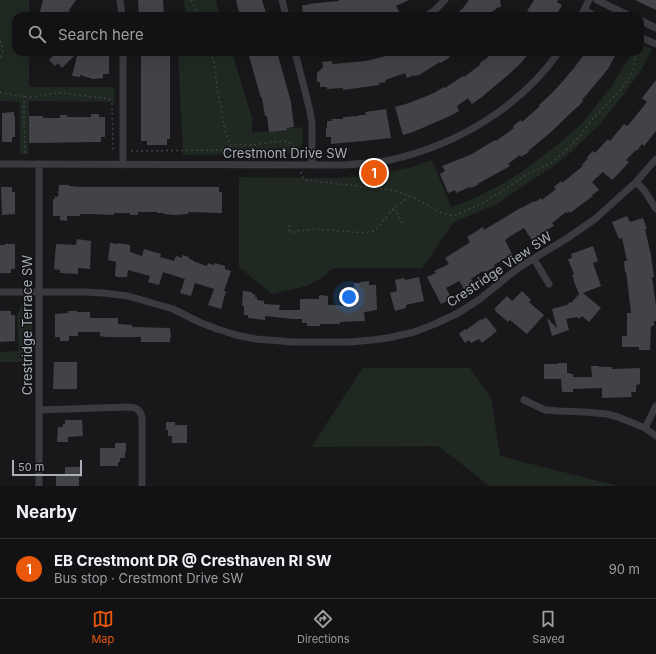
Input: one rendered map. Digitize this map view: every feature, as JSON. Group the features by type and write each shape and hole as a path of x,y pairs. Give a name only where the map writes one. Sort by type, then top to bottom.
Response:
{"street":[{"path":"120,0 122,12"},
{"path":"282,0 285,12"},
{"path":"432,12 445,0"},
{"path":"583,12 589,0"},
{"path":"597,0 622,12"},
{"path":"644,22 656,28"},
{"path":"644,39 656,44"},
{"path":"123,56 123,165"},
{"path":"297,56 312,123 312,165"},
{"name":"Crestmont Drive SW","path":"0,164 342,165 366,164 389,160 410,155 447,142 481,123 521,94 540,75 555,56"},
{"name":"Crestridge View SW","path":"0,292 90,292 128,296 174,309 199,322 223,331 256,339 293,342 364,341 388,338 414,332 441,321 458,313 480,299 508,276 595,219 636,182 656,160"},
{"name":"Crestridge Terrace SW","path":"39,164 39,486"},
{"path":"636,182 644,190 656,209"},
{"path":"534,259 549,284"},
{"path":"524,400 545,410 607,414 645,428 656,436"},
{"path":"645,428 656,406"},
{"path":"39,410 138,409 142,417 142,486"}],"path":[{"path":"191,0 197,12"},
{"path":"0,41 3,47 3,52 0,58"},
{"path":"212,56 225,131 232,146"},
{"path":"0,92 32,97 64,93 109,99 112,103 113,149 123,151 226,150 235,145 288,142 296,148 299,153 301,175 305,180 385,189 417,199 438,212 448,215 456,215 483,202 526,175 551,163 564,152 624,86 634,67 635,57"},
{"path":"24,96 25,154"},
{"path":"289,226 289,230 292,233 296,231 317,229 364,233 374,231 393,209 410,196"},
{"path":"393,209 398,214 403,224"}],"shaded area":[{"path":"0,0 29,0 29,12 12,12 12,56 29,56 29,87 114,87 115,102 29,101 28,154 20,154 20,102 0,101"},
{"path":"183,0 216,0 219,12 186,12"},
{"path":"644,46 652,49 642,69 623,95 600,124 572,151 552,167 497,204 454,222 422,268 333,268 323,277 307,286 272,294 239,267 239,177 339,178 364,176 413,167 432,160 451,207 471,200 506,182 527,168 561,142 583,122 611,87 630,56 644,56"},
{"path":"178,56 233,56 252,118 252,133 302,127 303,142 301,147 295,153 183,155"},
{"path":"23,301 32,311 32,368 25,368 25,362 0,362 0,352 19,351 17,316"},
{"path":"363,368 470,368 491,398 500,456 618,486 490,486 438,446 311,447"}],"building":[{"path":"43,0 76,0 69,12 40,12"},
{"path":"138,0 163,0 164,12 139,12"},
{"path":"236,0 262,0 266,12 239,12"},
{"path":"409,0 396,6 399,12 303,12 302,5 339,1"},
{"path":"469,0 500,0 501,7 496,8 495,11 494,10 492,12 458,12"},
{"path":"534,0 558,0 557,2 562,5 558,12 527,11"},
{"path":"635,0 656,0 656,10"},
{"path":"53,56 74,56 62,68 58,63 55,66 49,60"},
{"path":"77,56 109,56 109,74 103,74 103,78 93,79 80,75 80,77 72,76"},
{"path":"141,56 170,56 170,139 167,139 167,145 147,145 147,141 141,141"},
{"path":"249,56 278,56 291,102 294,127 287,128 287,130 269,132 267,116 265,116 262,98"},
{"path":"386,56 450,57 419,75 414,75 407,78 405,73 385,80 386,82 379,83 379,85 343,90 343,88 327,89 327,87 320,87 320,82 317,82 317,73 323,67 322,62 332,61 332,64 366,61"},
{"path":"489,56 527,56 508,75 472,104 468,98 457,106 459,111 403,135 395,107 434,93 444,87 445,88 463,76 464,77"},
{"path":"583,56 615,56 608,69 578,107 528,151 529,152 521,157 520,155 508,164 510,166 477,184 478,185 456,193 455,190 448,193 440,174 445,171 442,166 470,155 495,140 496,141 514,128 513,126 521,120 522,122 540,106 539,105 571,72"},
{"path":"656,80 656,131 644,146 642,144 637,151 636,150 626,160 629,162 619,173 612,180 603,172 592,182 599,190 592,195 593,196 570,213 569,211 567,213 566,212 552,223 554,226 532,240 524,228 509,237 505,240 512,254 494,265 495,267 484,273 483,271 471,279 474,283 464,289 459,281 446,288 452,299 441,304 427,277 436,273 434,271 449,264 445,258 469,243 470,242 467,237 483,227 484,230 522,207 541,198 542,200 556,189 554,187 561,181 562,183 583,166 582,165 588,158 587,157 593,151 595,153 608,139 610,141 624,124 627,126 630,123 647,102 642,98"},
{"path":"386,109 391,138 331,144 331,137 326,137 327,121 332,121 331,119 343,119 343,117 366,115 365,112"},
{"path":"14,112 15,137 12,137 12,142 2,142 2,113"},
{"path":"91,114 99,114 99,117 105,117 105,137 101,137 101,142 29,143 29,116 43,116 43,118 60,118 60,115 67,115 67,117 91,117"},
{"path":"59,185 81,187 219,187 219,192 222,192 222,213 188,212 188,214 174,215 157,212 138,212 138,215 130,215 130,213 114,213 114,215 80,214 80,216 67,216 67,221 60,220 60,216 53,216 53,199 55,199 55,196 58,197"},
{"path":"1,187 12,187 12,192 15,192 15,214 2,215"},
{"path":"627,216 630,222 643,218 647,229 645,229 651,255 656,306 656,321 654,321 654,326 651,326 650,350 639,350 639,347 622,347 622,336 627,336 627,313 631,313 624,261 627,261 622,238 619,239 612,222"},
{"path":"77,239 91,241 90,269 78,268 78,274 60,273 60,270 54,269 56,244 76,245"},
{"path":"110,243 130,245 130,252 142,256 144,249 161,254 160,257 174,261 176,256 182,258 182,255 207,266 208,263 214,265 215,263 225,266 225,269 231,271 224,291 226,291 221,309 208,305 214,289 195,283 191,296 180,293 185,279 163,272 159,285 148,282 150,276 128,270 127,277 115,276 116,262 108,260"},
{"path":"15,244 15,269 11,269 11,273 0,273 0,245"},
{"path":"593,246 598,261 593,263 601,286 583,293 601,308 589,322 582,316 579,319 577,317 566,319 569,330 552,336 547,318 557,328 552,309 567,305 570,302 571,303 579,294 572,275 574,274 568,259 572,258 571,254"},
{"path":"419,277 424,301 406,305 406,308 395,311 390,293 397,291 395,280 404,278 405,280"},
{"path":"369,281 369,285 376,285 377,310 364,312 365,321 307,326 307,323 302,323 302,319 265,316 265,320 248,318 248,315 244,315 244,306 242,306 243,291 252,292 252,294 255,294 255,297 257,297 257,300 264,301 264,304 280,305 279,310 300,310 300,299 319,299 320,295 328,296 328,305 355,305 354,283"},
{"path":"522,291 531,300 529,302 544,315 527,334 510,320 508,322 494,309 507,296 512,301"},
{"path":"0,311 11,311 11,315 15,315 15,341 0,342"},
{"path":"68,311 90,312 90,318 118,318 118,324 132,325 132,327 170,328 170,342 141,342 141,337 106,337 100,336 100,332 78,332 78,336 69,336 69,341 60,341 60,337 55,337 55,314 68,313"},
{"path":"486,317 497,331 482,343 479,339 471,343 469,340 465,343 459,334"},
{"path":"54,362 77,362 77,389 53,389"},
{"path":"567,363 567,373 573,374 573,377 592,377 591,366 612,367 612,369 640,368 640,384 636,385 636,392 631,392 632,397 602,398 602,388 573,389 573,392 562,392 561,379 544,379 544,364"},
{"path":"65,420 82,420 83,436 68,437 68,442 57,442 58,427 63,427"},
{"path":"166,422 175,422 175,425 187,425 187,443 172,443 172,436 168,436 168,430 166,430"},
{"path":"115,443 126,443 125,458 120,458 118,466 100,466 100,448 115,448"},
{"path":"65,467 82,467 82,477 79,477 79,486 56,486 56,474 65,474"}],"place":[{"name":"EB Crestmont DR @ Cresthaven RI SW","path":"374,173"}]}
